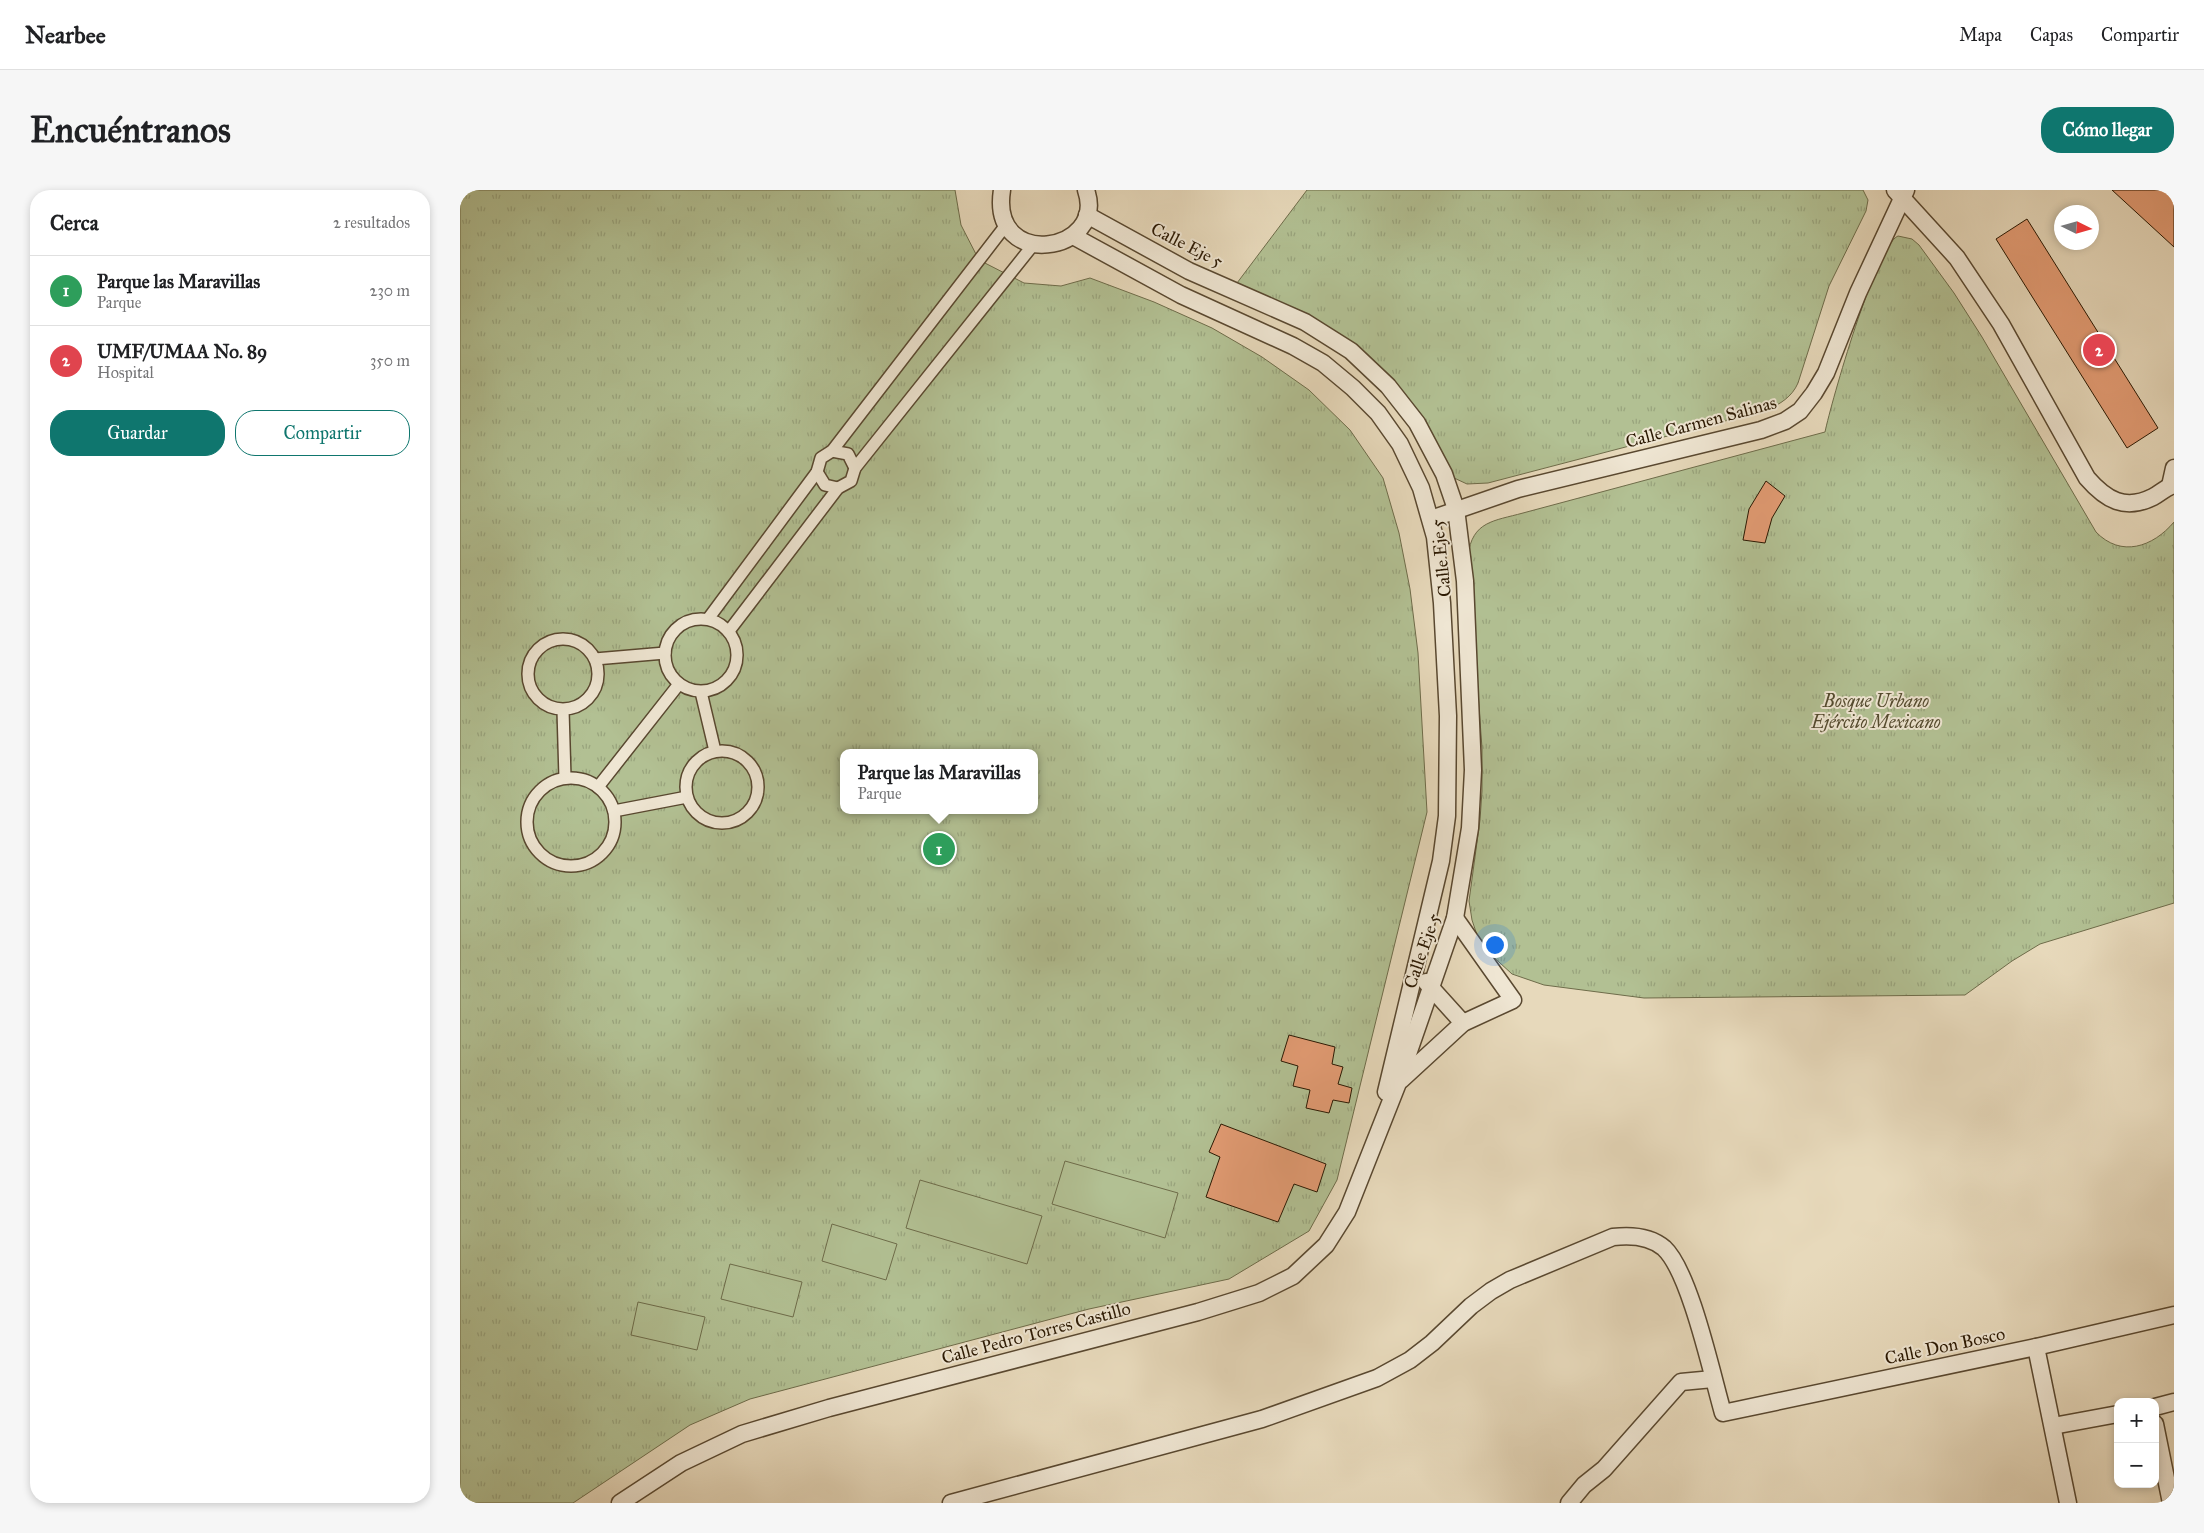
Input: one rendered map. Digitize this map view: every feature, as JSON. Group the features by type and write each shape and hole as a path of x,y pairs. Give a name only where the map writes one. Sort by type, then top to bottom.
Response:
{"street":[{"path":"1002,190 1001,213 1006,225 1022,241 1033,245 1047,246 1060,243 1073,236 1081,226 1087,211 1100,190"},
{"path":"1086,190 1087,211"},
{"path":"1901,192 1957,258 2001,324 2087,478 2101,495 2117,502 2136,502 2153,497 2172,485 2174,468"},
{"name":"Calle Carmen Salinas","path":"1431,518 1518,489 1761,430 1785,421 1800,411 1826,373 1901,192"},
{"name":"Calle Eje 5","path":"1087,211 1189,271 1305,322 1351,351 1388,386 1416,423 1444,474 1456,509 1465,581 1473,770 1470,828 1456,918 1431,988 1393,1082"},
{"path":"708,619 817,472 821,458 832,451 1006,225"},
{"name":"Calle Eje 5","path":"1073,236 1181,295 1293,346 1323,363 1360,394 1378,413 1400,444 1421,488 1435,537 1442,602 1449,764 1441,860 1415,967 1393,1082"},
{"path":"729,631 838,488 851,481 855,468 1033,245"},
{"path":"832,451 848,454 855,468"},
{"path":"817,472 825,485 838,488"},
{"path":"695,619 708,619 720,623 729,631 737,648 736,666 731,677 723,685 701,692 689,690 671,676 666,665 665,653 667,642 674,631 683,623 695,619"},
{"path":"568,639 588,649 595,659 598,670 598,682 586,702 575,708 563,710 541,703 533,694 528,677 530,660 537,650 546,643 568,639"},
{"path":"595,659 665,653"},
{"path":"598,787 679,684"},
{"path":"701,692 715,751"},
{"path":"563,710 565,778"},
{"path":"715,751 727,751 738,754 748,761 758,782 753,806 745,815 735,821 711,822 692,808 687,797 686,785 689,773 695,763 715,751"},
{"path":"565,778 586,780 598,787 608,798 614,811 615,826 611,840 603,852 592,861 578,866 563,865 549,860 538,851 530,838 527,824 529,810 535,796 545,786 565,778"},
{"path":"614,811 687,797"},
{"path":"1393,1082 1463,1023 1513,1000 1456,918"},
{"path":"1415,967 1431,988 1463,1023"},
{"name":"Calle Pedro Torres Castillo","path":"620,1503 681,1463 742,1434 829,1408 1198,1312 1268,1289 1293,1276 1326,1245 1347,1212 1384,1117 1393,1082"},
{"path":"951,1503 1262,1419 1377,1378 1410,1360 1425,1349 1491,1291 1510,1280 1613,1237 1630,1236 1647,1239 1662,1247 1674,1258 1684,1281 1713,1379 1681,1382 1604,1469 1584,1484 1569,1503"},
{"name":"Calle Don Bosco","path":"1713,1379 1723,1413 2036,1347 2174,1315"},
{"path":"2036,1347 2068,1503"},
{"path":"2159,1405 2174,1402"},
{"path":"2053,1426 2114,1415"},
{"path":"2159,1443 2171,1503"}],"green space":[{"path":"460,190 955,190 961,225 979,260 1024,283 1061,286 1090,278 1154,302 1212,328 1262,357 1309,390 1350,430 1383,478 1399,533 1410,589 1418,653 1427,812 1337,1180 1309,1231 1229,1279 1089,1309 750,1399 690,1425 573,1503 460,1503"},
{"path":"1307,190 1863,190 1868,200 1866,211 1829,286 1798,383 1789,396 1781,403 1767,410 1488,483 1467,484 1452,477 1388,382 1234,287"},
{"name":"Bosque Urbano Ejército Mexicano","path":"1898,236 1912,239 1919,245 1954,293 1982,337 2096,532 2116,545 2136,546 2156,538 2174,522 2174,903 2040,944 2012,961 1965,995 1644,998 1544,985 1512,974 1487,951 1477,935 1469,901 1482,791 1482,748 1468,556 1470,544 1474,536 1486,524 1503,518 1825,432 1855,326 1878,266 1889,246"},
{"path":"1065,1161 1178,1193 1165,1238 1052,1204"},
{"path":"920,1180 1042,1216 1027,1264 906,1228"},
{"path":"832,1224 897,1244 886,1280 822,1261"},
{"path":"730,1264 802,1282 793,1317 721,1299"},
{"path":"638,1302 705,1317 697,1350 631,1335"}],"building":[{"path":"2112,190 2165,190 2174,198 2174,247"},
{"path":"2027,219 2158,428 2127,448 1996,239"},
{"path":"1766,481 1785,496 1772,518 1765,543 1743,540 1749,509"},
{"path":"1289,1035 1335,1047 1332,1064 1343,1067 1338,1084 1352,1088 1349,1103 1333,1100 1329,1113 1306,1108 1310,1090 1293,1086 1298,1066 1281,1061"},
{"path":"1221,1124 1326,1164 1317,1192 1294,1184 1278,1222 1206,1197 1220,1157 1209,1152"}],"place":[{"name":"UMF/UMAA No. 89","path":"2099,350"},
{"name":"Parque las Maravillas","path":"939,849"}]}
